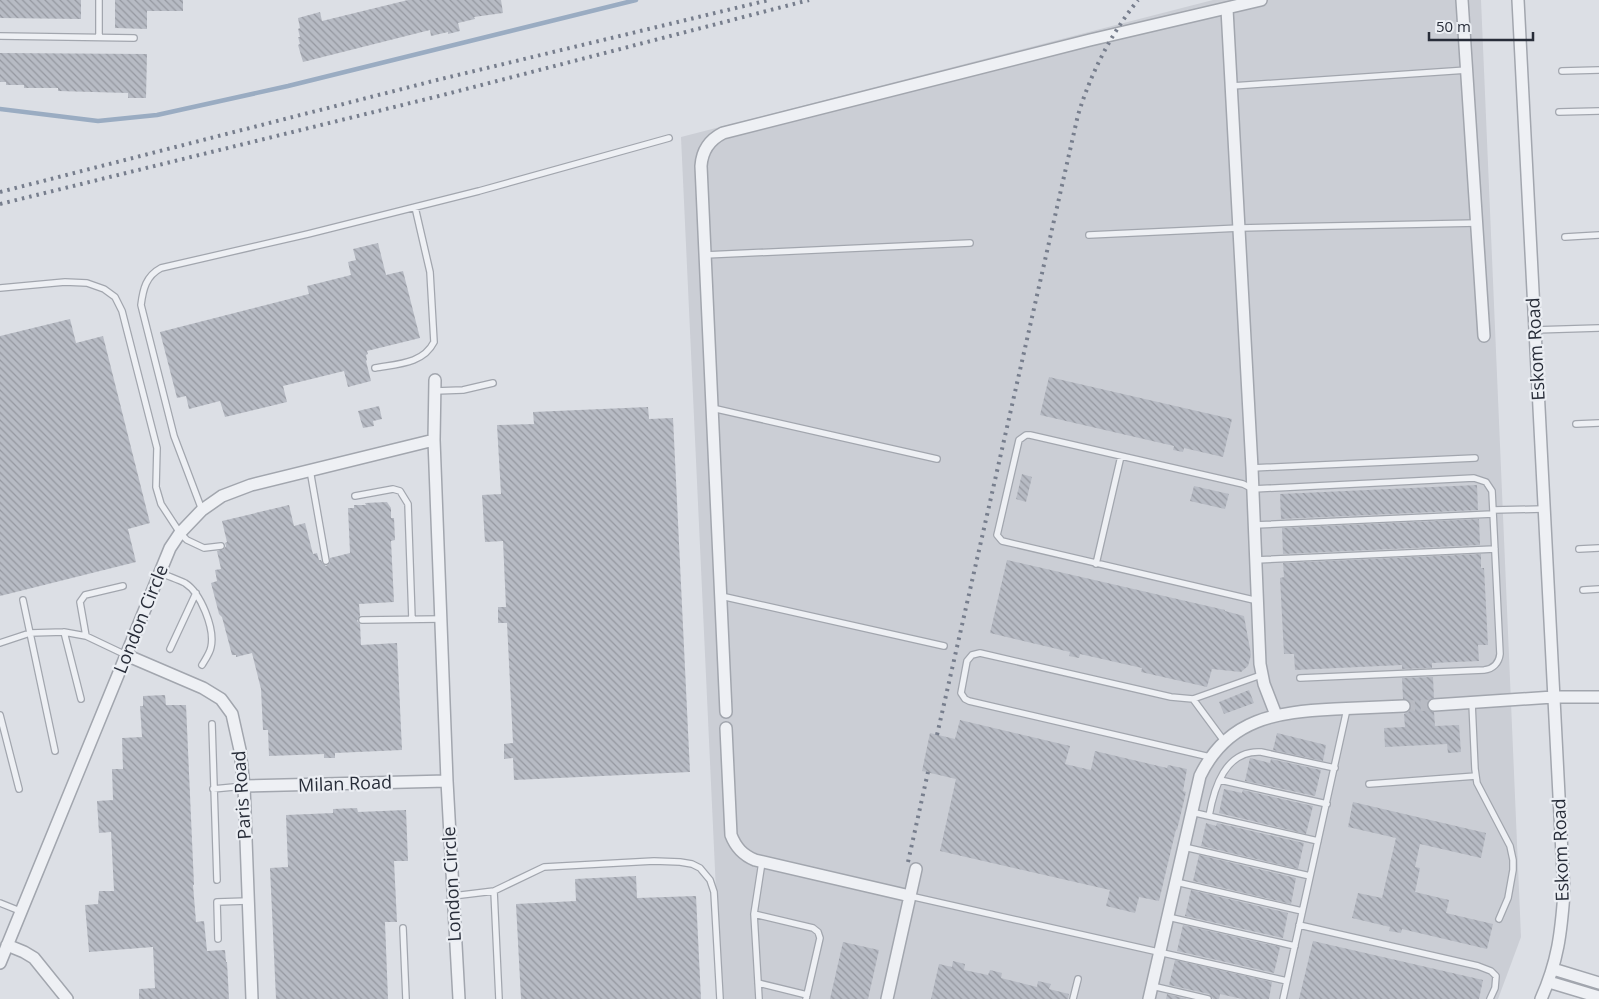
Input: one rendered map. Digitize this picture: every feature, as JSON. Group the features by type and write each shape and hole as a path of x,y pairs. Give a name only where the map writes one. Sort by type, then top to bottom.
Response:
{"street":[{"path":"726,712 705,255 702,159 708,145 717,136 733,131 1080,42 1261,0"},
{"path":"1462,0 1484,336"},
{"name":"Eskom Road","path":"1518,0 1564,893 1560,936 1553,969 1542,999"},
{"path":"1227,9 1262,675 1276,715"},
{"name":"London Circle","path":"435,386 434,440 447,781 459,999"},
{"name":"London Circle","path":"0,963 159,572 170,548 180,533 202,510 222,496 250,485 434,440"},
{"name":"Paris Road","path":"126,655 203,688 221,699 232,714 240,750 244,786 252,999"},
{"path":"1434,705 1553,697 1599,697"},
{"path":"1149,999 1200,776 1210,757 1224,741 1245,727 1256,721 1276,715 1303,711 1404,706"},
{"path":"726,728 732,835 734,842 742,853 762,862 910,896"},
{"name":"Milan Road","path":"244,786 447,781"},
{"path":"887,999 916,869"},
{"path":"7,945 34,958 67,999"},
{"path":"1553,969 1599,983"},
{"path":"1549,982 1599,997"}],"lane":[{"path":"99,0 99,37"},
{"path":"0,36 134,38"},
{"path":"1232,86 1467,70"},
{"path":"1562,71 1599,70"},
{"path":"1560,112 1599,110"},
{"path":"202,510 174,436 141,305 143,289 153,272 161,268 308,234 479,191 669,138"},
{"path":"375,368 416,360 429,351 434,342 430,272 415,207"},
{"path":"1089,235 1240,228 1478,223"},
{"path":"1565,237 1599,235"},
{"path":"705,255 970,243"},
{"path":"0,288 65,282 87,283 104,289 115,297 122,311 157,448 156,487 158,495 164,509 187,540 204,548 221,546"},
{"path":"1534,330 1599,328"},
{"path":"435,386 463,390 493,383"},
{"path":"712,408 937,459"},
{"path":"1576,424 1599,423"},
{"path":"1258,601 1005,543 999,538 998,531 1017,443 1022,437 1030,435 1243,484 1253,488 1478,478 1486,482 1492,491 1500,654 1499,659 1492,667 1484,670 1300,678"},
{"path":"1096,564 1121,456"},
{"path":"1252,468 1475,458"},
{"path":"310,470 326,561"},
{"path":"355,496 393,489 400,491 408,504 412,619"},
{"path":"1255,525 1544,508"},
{"path":"1579,549 1599,548"},
{"path":"1256,560 1495,549"},
{"path":"159,572 185,584 196,593 207,617 211,638 211,649 202,665"},
{"path":"86,636 80,602 82,599 85,595 123,586"},
{"path":"1583,590 1599,589"},
{"path":"170,649 196,593"},
{"path":"721,596 944,646"},
{"path":"24,600 55,751"},
{"path":"362,620 441,619"},
{"path":"0,643 30,633 64,632 86,636 126,655"},
{"path":"64,632 81,699"},
{"path":"1210,757 965,700 961,693 967,661 976,653 1171,697 1194,699 1262,675"},
{"path":"1194,699 1224,741"},
{"path":"1472,703 1477,782 1510,846 1513,860 1508,898 1498,918"},
{"path":"1282,999 1347,709"},
{"path":"0,714 19,789"},
{"path":"212,724 217,880"},
{"path":"1209,816 1212,798 1224,771 1238,756 1254,751 1335,768"},
{"path":"1369,784 1476,776"},
{"path":"1220,780 1327,804"},
{"path":"214,789 244,786"},
{"path":"1192,812 1318,841"},
{"path":"1184,847 1310,876"},
{"path":"453,896 494,891 544,867 654,861 692,864 700,868 710,880 714,892 720,999"},
{"path":"758,999 754,914 762,862"},
{"path":"1176,882 1302,911"},
{"path":"494,891 498,999"},
{"path":"910,896 1287,981"},
{"path":"218,939 217,902 248,901"},
{"path":"0,903 20,911"},
{"path":"754,914 813,928 818,932 820,938 806,997 758,983"},
{"path":"1168,917 1294,946"},
{"path":"1299,925 1478,966 1496,976 1495,988 1490,999"},
{"path":"403,928 406,999"},
{"path":"1073,999 1078,979"},
{"path":"1152,986 1208,999"}],"shaded area":[{"path":"1213,0 1481,0 1521,937 1498,999 721,999 681,137"}],"building":[{"path":"0,0 81,0 81,19 0,18"},
{"path":"115,0 183,0 183,11 147,11 147,29 115,28"},
{"path":"408,0 501,0 503,13 474,17 475,19 458,23 460,31 448,34 448,32 431,36 430,30 303,62 298,45 300,44 298,37 300,37 298,29 300,28 298,18 320,12 322,21"},
{"path":"0,53 147,54 146,98 128,98 128,93 58,91 58,88 24,88 24,85 6,85 6,82 0,82"},
{"path":"378,243 386,275 403,271 420,338 367,351 366,361 371,381 348,387 344,371 283,386 287,402 225,417 220,401 189,409 186,396 177,398 160,332 309,294 307,286 351,275 348,262 356,260 353,249"},
{"path":"70,319 76,343 103,336 150,523 128,529 136,562 0,596 0,336"},
{"path":"1049,377 1232,419 1223,457 1184,448 1183,452 1173,450 1174,446 1040,415"},
{"path":"379,406 382,419 373,421 374,426 363,428 358,411"},
{"path":"648,407 649,419 673,418 690,772 514,780 513,758 504,759 504,744 513,743 507,623 498,623 498,607 506,607 503,541 485,542 482,495 501,494 497,425 534,424 533,412"},
{"path":"1022,474 1032,477 1026,502 1016,499"},
{"path":"1477,485 1478,510 1281,519 1280,494"},
{"path":"1194,486 1229,494 1225,509 1190,501"},
{"path":"387,502 391,508 391,518 394,518 395,540 391,541 394,602 359,604 360,616 357,621 360,624 361,645 397,643 402,750 335,753 335,758 324,758 324,754 269,756 268,730 263,730 261,689 252,653 236,657 236,655 232,655 211,583 217,581 215,570 221,569 217,551 224,549 227,542 222,521 289,505 294,526 305,523 313,554 317,553 319,560 326,566 330,563 330,558 350,553 348,508 354,508 354,505 366,505 365,503"},
{"path":"1479,519 1480,545 1283,554 1282,528"},
{"path":"1481,554 1481,568 1484,568 1488,645 1478,645 1479,661 1432,663 1432,668 1402,669 1402,665 1295,670 1294,654 1284,654 1280,578 1284,577 1283,563"},
{"path":"1007,560 1244,616 1251,655 1248,666 1241,672 1212,669 1207,687 1141,672 1142,668 1080,654 1079,658 1069,656 1070,652 990,633"},
{"path":"1433,677 1434,698 1428,701 1428,709 1434,712 1435,726 1459,725 1461,752 1448,753 1447,744 1385,747 1384,728 1405,727 1404,714 1411,709 1410,702 1403,699 1402,678"},
{"path":"1249,690 1254,703 1224,714 1219,702"},
{"path":"165,695 166,705 186,705 196,922 204,921 207,951 225,950 229,999 139,999 139,989 155,988 153,947 89,952 85,905 98,904 99,891 114,891 111,832 99,833 97,801 113,800 112,769 123,769 122,738 142,737 140,706 143,706 143,696"},
{"path":"960,720 1070,746 1065,764 1091,770 1095,751 1167,768 1168,765 1187,769 1183,791 1186,792 1159,901 1139,897 1135,913 1106,906 1110,890 940,851 956,779 922,771 930,733 955,739"},
{"path":"1277,733 1326,745 1323,761 1273,750"},
{"path":"1250,758 1270,763 1271,759 1321,770 1315,796 1245,781"},
{"path":"1224,789 1242,793 1243,790 1313,806 1306,834 1219,813"},
{"path":"1353,802 1486,833 1481,858 1420,844 1415,867 1420,868 1415,892 1449,900 1446,913 1493,924 1487,949 1402,929 1401,933 1389,931 1390,927 1352,918 1358,893 1382,898 1396,838 1348,827"},
{"path":"357,808 358,812 406,810 408,861 394,861 397,922 385,922 388,999 276,999 270,868 288,867 286,815 333,813 333,809"},
{"path":"1206,823 1216,826 1217,823 1304,843 1298,869 1201,846"},
{"path":"1199,855 1296,878 1291,904 1193,881"},
{"path":"636,876 637,898 696,896 701,999 521,999 516,904 576,901 575,879"},
{"path":"1191,890 1288,913 1283,938 1185,916"},
{"path":"1183,925 1280,947 1274,973 1177,951"},
{"path":"1313,941 1483,980 1479,999 1299,999"},
{"path":"843,942 879,950 868,999 830,999"},
{"path":"1175,960 1272,982 1269,999 1242,999 1220,994 1219,999 1213,999 1209,994 1169,985"},
{"path":"953,961 965,964 964,970 988,975 990,970 1002,973 1001,978 1037,987 1038,981 1051,984 1049,989 1069,994 1068,999 931,999 939,964 952,967"},
{"path":"1167,994 1187,999 1166,999"}],"waterway":[{"path":"0,109 98,121 157,115 288,86 636,0"}],"tunnel":[{"path":"1404,706 1434,705"}],"railway":[{"path":"0,192 437,80 769,0"},
{"path":"0,204 443,95 809,0"},
{"path":"937,735 1078,115 1102,55 1138,0"},
{"path":"908,862 928,772"}]}
